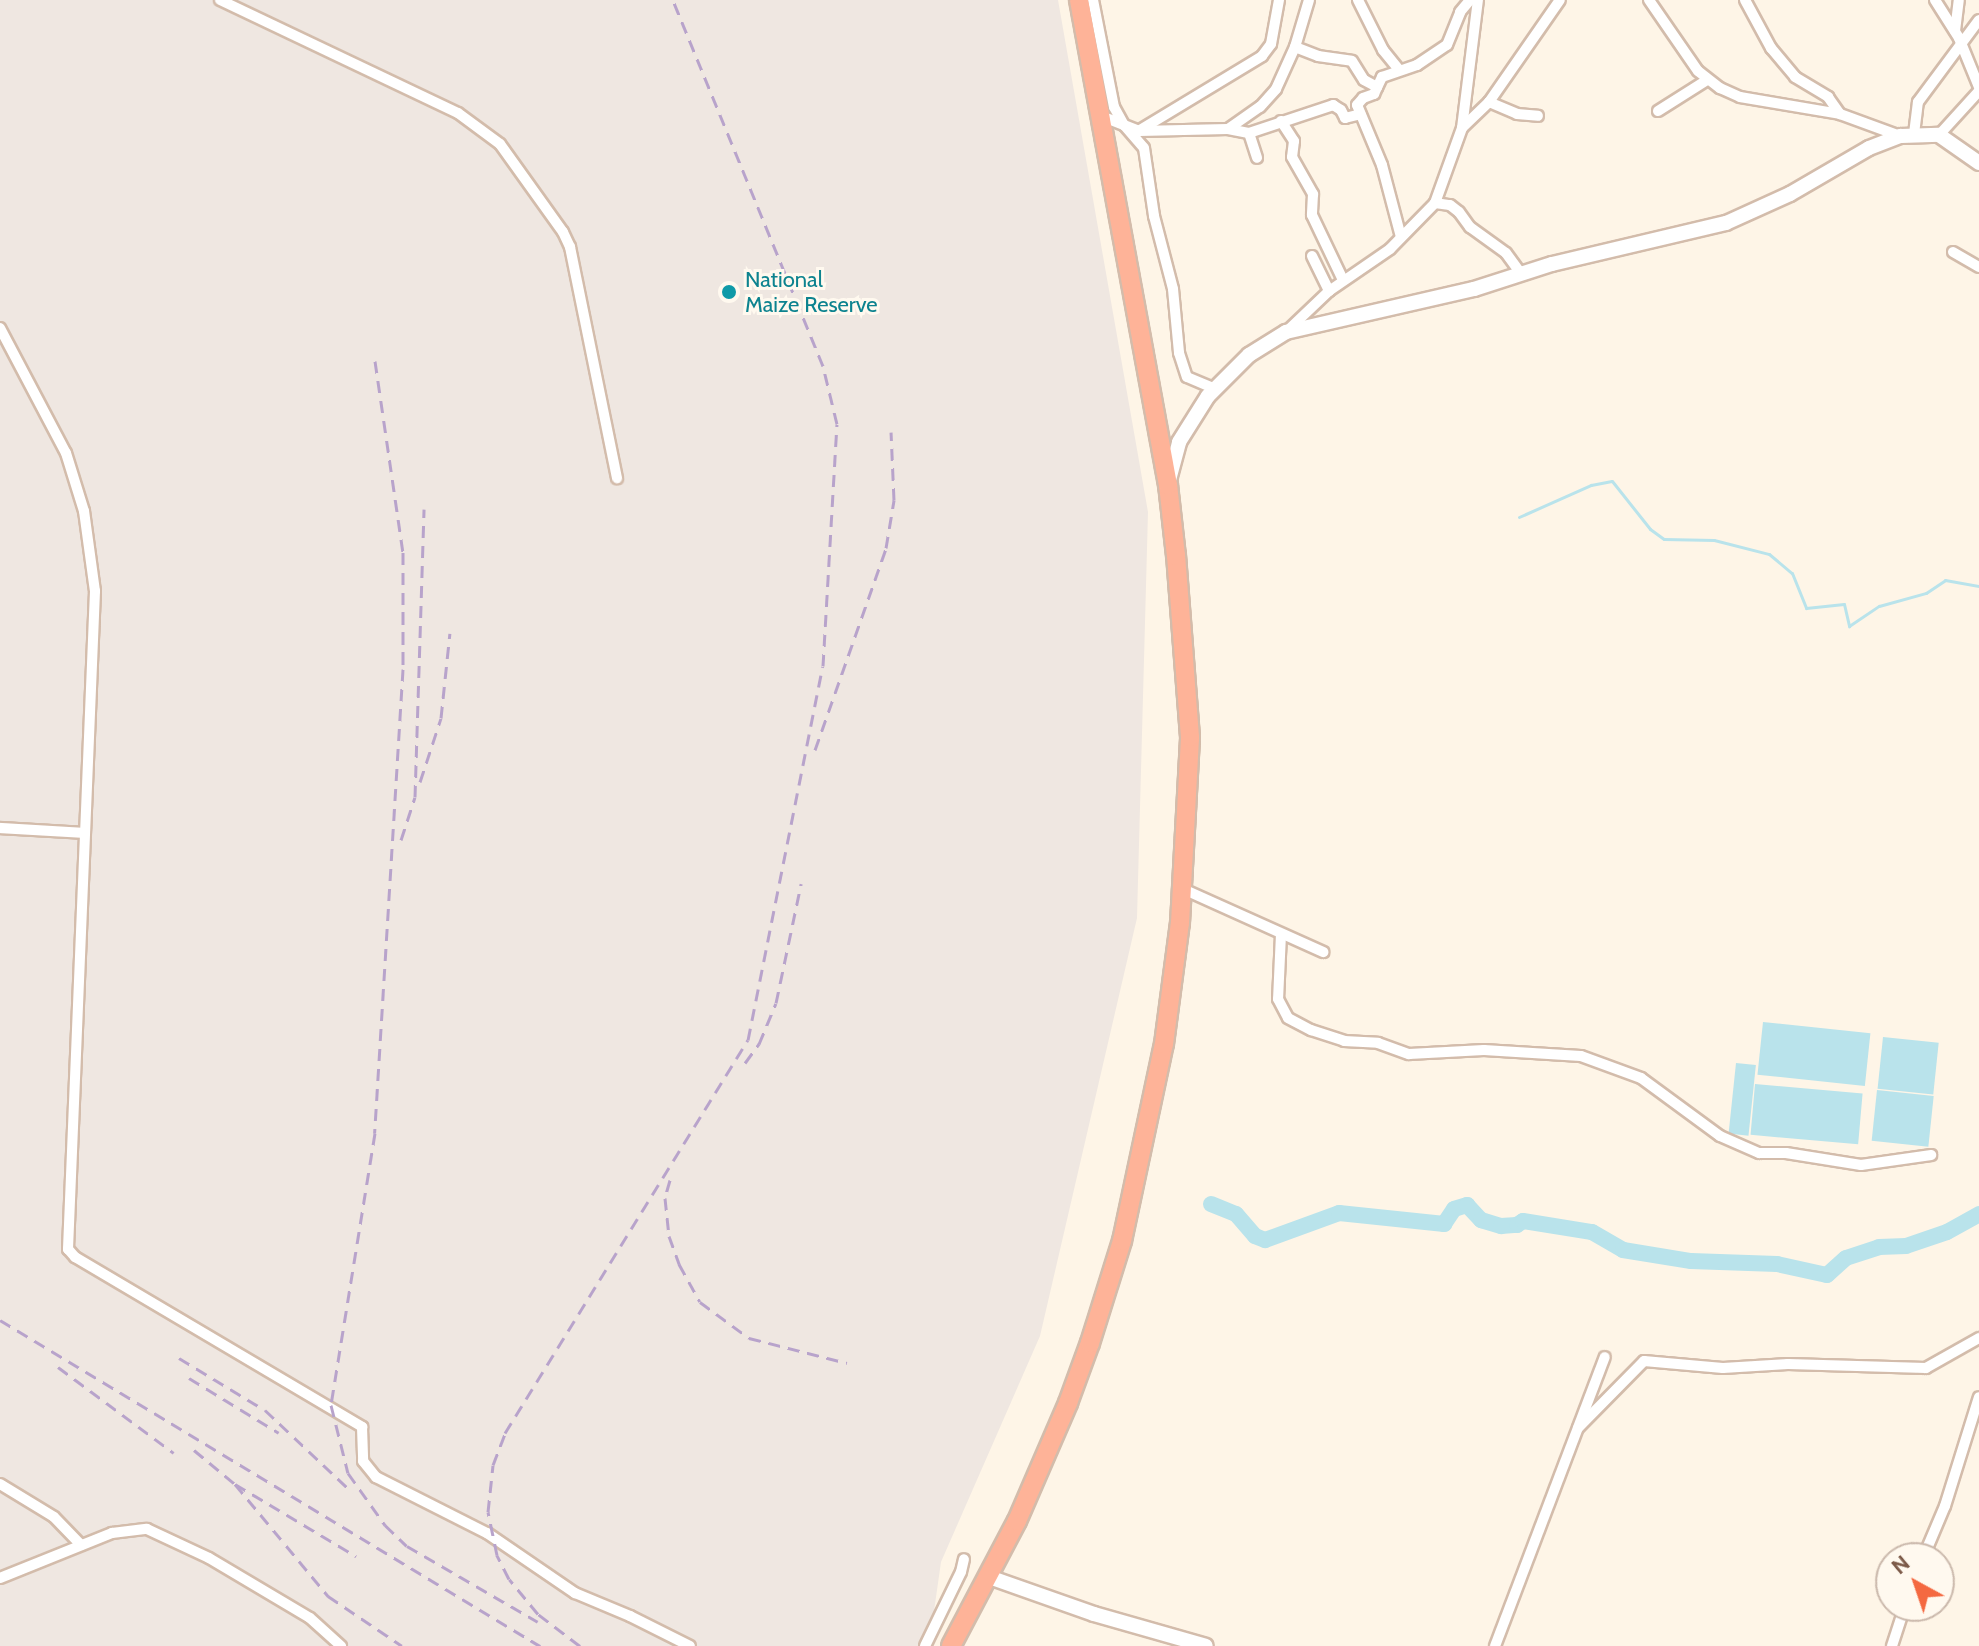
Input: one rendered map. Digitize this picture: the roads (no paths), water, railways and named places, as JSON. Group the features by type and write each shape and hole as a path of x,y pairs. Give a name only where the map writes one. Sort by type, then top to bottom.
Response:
{"highway":[{"path":"951,1646 989,1577 1068,1403 1122,1241 1175,985 1183,889 1190,723 1168,485 1079,0"}],"street":[{"path":"220,0 458,113 500,144 563,232 570,247 617,478"},
{"path":"1093,0 1114,107 1124,125 1144,148 1154,216 1173,289 1179,353 1187,377 1215,389"},
{"path":"1139,131 1262,56 1271,44 1279,0"},
{"path":"1228,129 1260,107 1276,89 1295,47 1309,0"},
{"path":"1358,0 1383,50 1399,70"},
{"path":"1401,237 1382,165 1357,105 1363,98 1374,94 1382,77 1417,65 1447,45 1460,12 1470,0"},
{"path":"1168,485 1179,442 1215,389 1249,355 1286,332 1329,291 1401,237 1435,203 1462,128 1478,0"},
{"path":"1462,128 1489,102 1560,0"},
{"path":"1649,0 1707,80 1740,97 1840,114 1907,135 1939,135 1979,163"},
{"path":"1745,0 1771,48 1795,77 1828,97 1840,114"},
{"path":"1935,0 1962,45 1979,89 1939,135"},
{"path":"1955,31 1959,0"},
{"path":"1907,135 1918,102 1979,20"},
{"path":"1295,47 1318,56 1352,61 1364,80 1377,87"},
{"path":"1658,111 1707,80"},
{"path":"1489,102 1517,114 1538,116"},
{"path":"1101,116 1139,131 1228,129 1249,133 1333,105 1341,110 1345,118 1361,114"},
{"path":"1281,121 1294,141 1292,157 1313,194 1312,215 1343,280"},
{"path":"1249,133 1257,158"},
{"path":"1286,332 1474,289 1521,274 1726,223 1790,194 1869,148 1907,135"},
{"path":"1435,203 1450,205 1459,212 1470,227 1506,253 1521,274"},
{"path":"1953,252 1979,267"},
{"path":"1312,256 1329,291"},
{"path":"0,328 66,453 80,496 91,555 95,614 67,1244 71,1253 362,1427 363,1461 376,1477 487,1533 575,1593 690,1646"},
{"path":"0,828 85,833"},
{"path":"1183,889 1323,952"},
{"path":"1281,934 1278,999 1288,1018 1311,1030 1344,1041 1378,1043 1409,1054 1484,1050 1581,1056 1641,1078 1720,1136 1759,1153 1786,1153 1861,1165 1931,1155"},
{"path":"1578,1428 1644,1361 1723,1368 1788,1364 1926,1368 1979,1338"},
{"path":"1495,1646 1605,1357"},
{"path":"1930,1542 1945,1506 1979,1397"},
{"path":"0,1484 54,1517 81,1545"},
{"path":"0,1578 81,1545 130,1530 160,1532 310,1618 341,1646"},
{"path":"925,1646 961,1572 964,1559"},
{"path":"989,1577 1094,1614 1206,1646"},
{"path":"1892,1646 1900,1622"}],"water":[{"path":"1763,1022 1870,1033 1865,1086 1757,1075"},
{"path":"1883,1037 1939,1043 1933,1095 1878,1089"},
{"path":"1736,1063 1756,1065 1748,1136 1729,1134"},
{"path":"1755,1084 1863,1093 1858,1144 1751,1135"},
{"path":"1877,1090 1934,1096 1928,1147 1872,1141"}],"waterway":[{"path":"1519,517 1591,485 1612,481 1650,529 1664,539 1714,540 1769,554 1792,573 1806,608 1844,604 1849,626 1879,606 1926,593 1945,580 1979,586"},
{"path":"1211,1204 1236,1214 1255,1236 1265,1240 1339,1213 1444,1224 1454,1209 1467,1205 1481,1220 1501,1226 1517,1225 1523,1221 1592,1232 1623,1250 1691,1261 1777,1264 1827,1275 1846,1258 1879,1247 1906,1246 1947,1232 1979,1214"}],"railway":[{"path":"580,1646 538,1614 509,1579 497,1555 488,1512 493,1465 505,1433 748,1040 823,666 837,424 823,366 673,0"},
{"path":"375,361 403,552 403,669 375,1133 331,1405 348,1473 385,1525 407,1546 538,1622"},
{"path":"815,750 886,548 894,500 891,432"},
{"path":"401,840 415,797 424,509"},
{"path":"420,782 441,718 450,633"},
{"path":"745,1063 759,1044 776,1003 801,884"},
{"path":"670,1180 665,1198 669,1236 679,1264 700,1302 749,1338 847,1363"},
{"path":"0,1320 540,1646"},
{"path":"179,1358 265,1410 352,1492"},
{"path":"58,1367 174,1453"},
{"path":"189,1378 279,1433"},
{"path":"194,1450 235,1484 356,1556"},
{"path":"235,1484 328,1596 402,1646"}],"place":[{"name":"National Maize Reserve","path":"729,292"}]}
